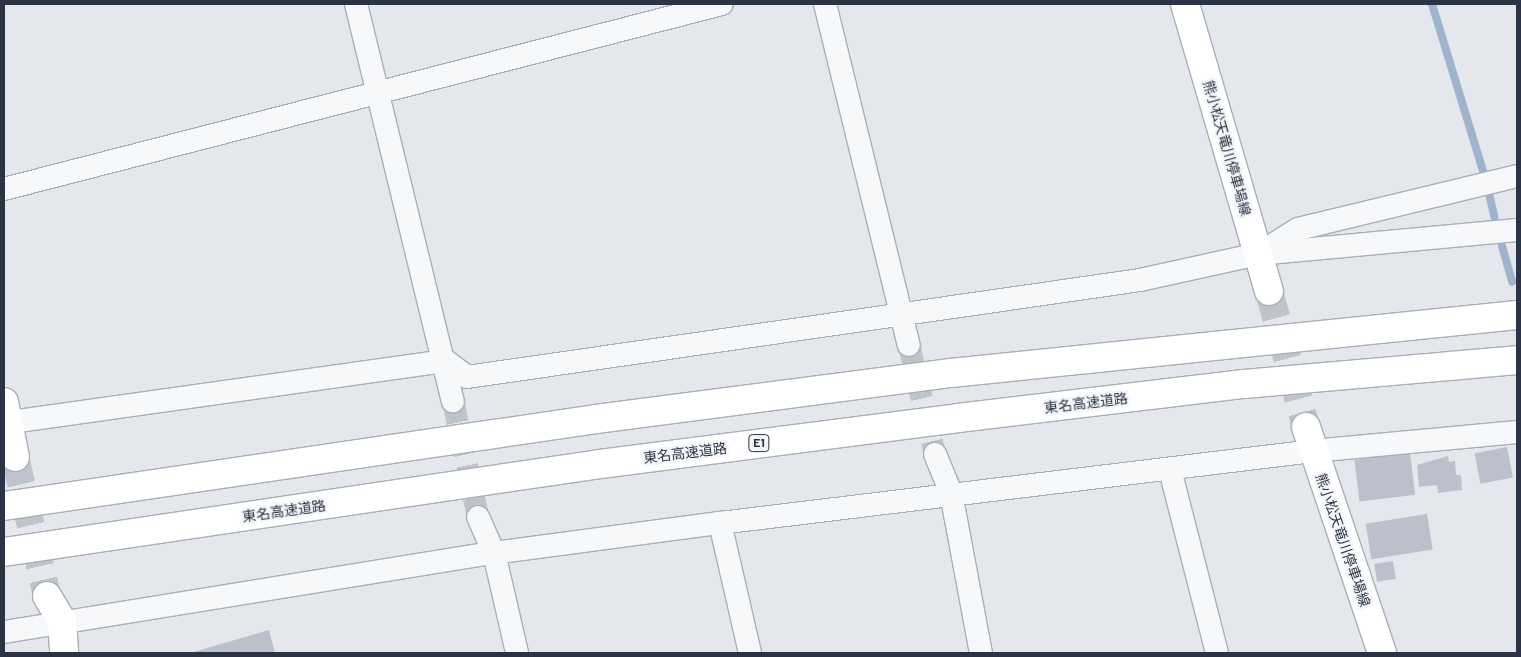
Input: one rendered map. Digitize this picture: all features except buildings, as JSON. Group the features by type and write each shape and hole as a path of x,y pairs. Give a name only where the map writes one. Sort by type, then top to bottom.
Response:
{"main road":[{"name":"熊小松天竜川停車場線","path":"1185,4 1269,292"},
{"path":"4,506 596,419 951,373 1517,316"},
{"name":"東名高速道路","path":"4,552 600,464 958,418 1244,384 1517,360"},
{"path":"6,416 15,458"},
{"name":"熊小松天竜川停車場線","path":"1310,439 1382,653"},
{"path":"47,596 62,621 64,653"}],"street":[{"path":"356,4 380,92 446,361 453,401"},
{"path":"4,188 722,4"},
{"path":"825,4 909,345"},
{"path":"1258,254 1298,229 1517,176"},
{"path":"6,416 446,361 467,377 901,316 1140,280 1258,254 1517,230"},
{"path":"4,632 62,621 494,553 951,493 1170,470 1310,439 1517,432"},
{"path":"935,454 951,493 981,653"},
{"path":"1170,470 1217,653"},
{"path":"478,517 494,553 517,653"},
{"path":"720,522 750,653"}],"waterway":[{"path":"1432,4 1485,177"},
{"path":"1488,189 1494,216"},
{"path":"1502,246 1512,282"}],"tunnel":[{"path":"1269,291 1306,427"},
{"path":"909,345 935,454"},
{"path":"453,401 478,517"},
{"path":"15,457 47,596"}]}
